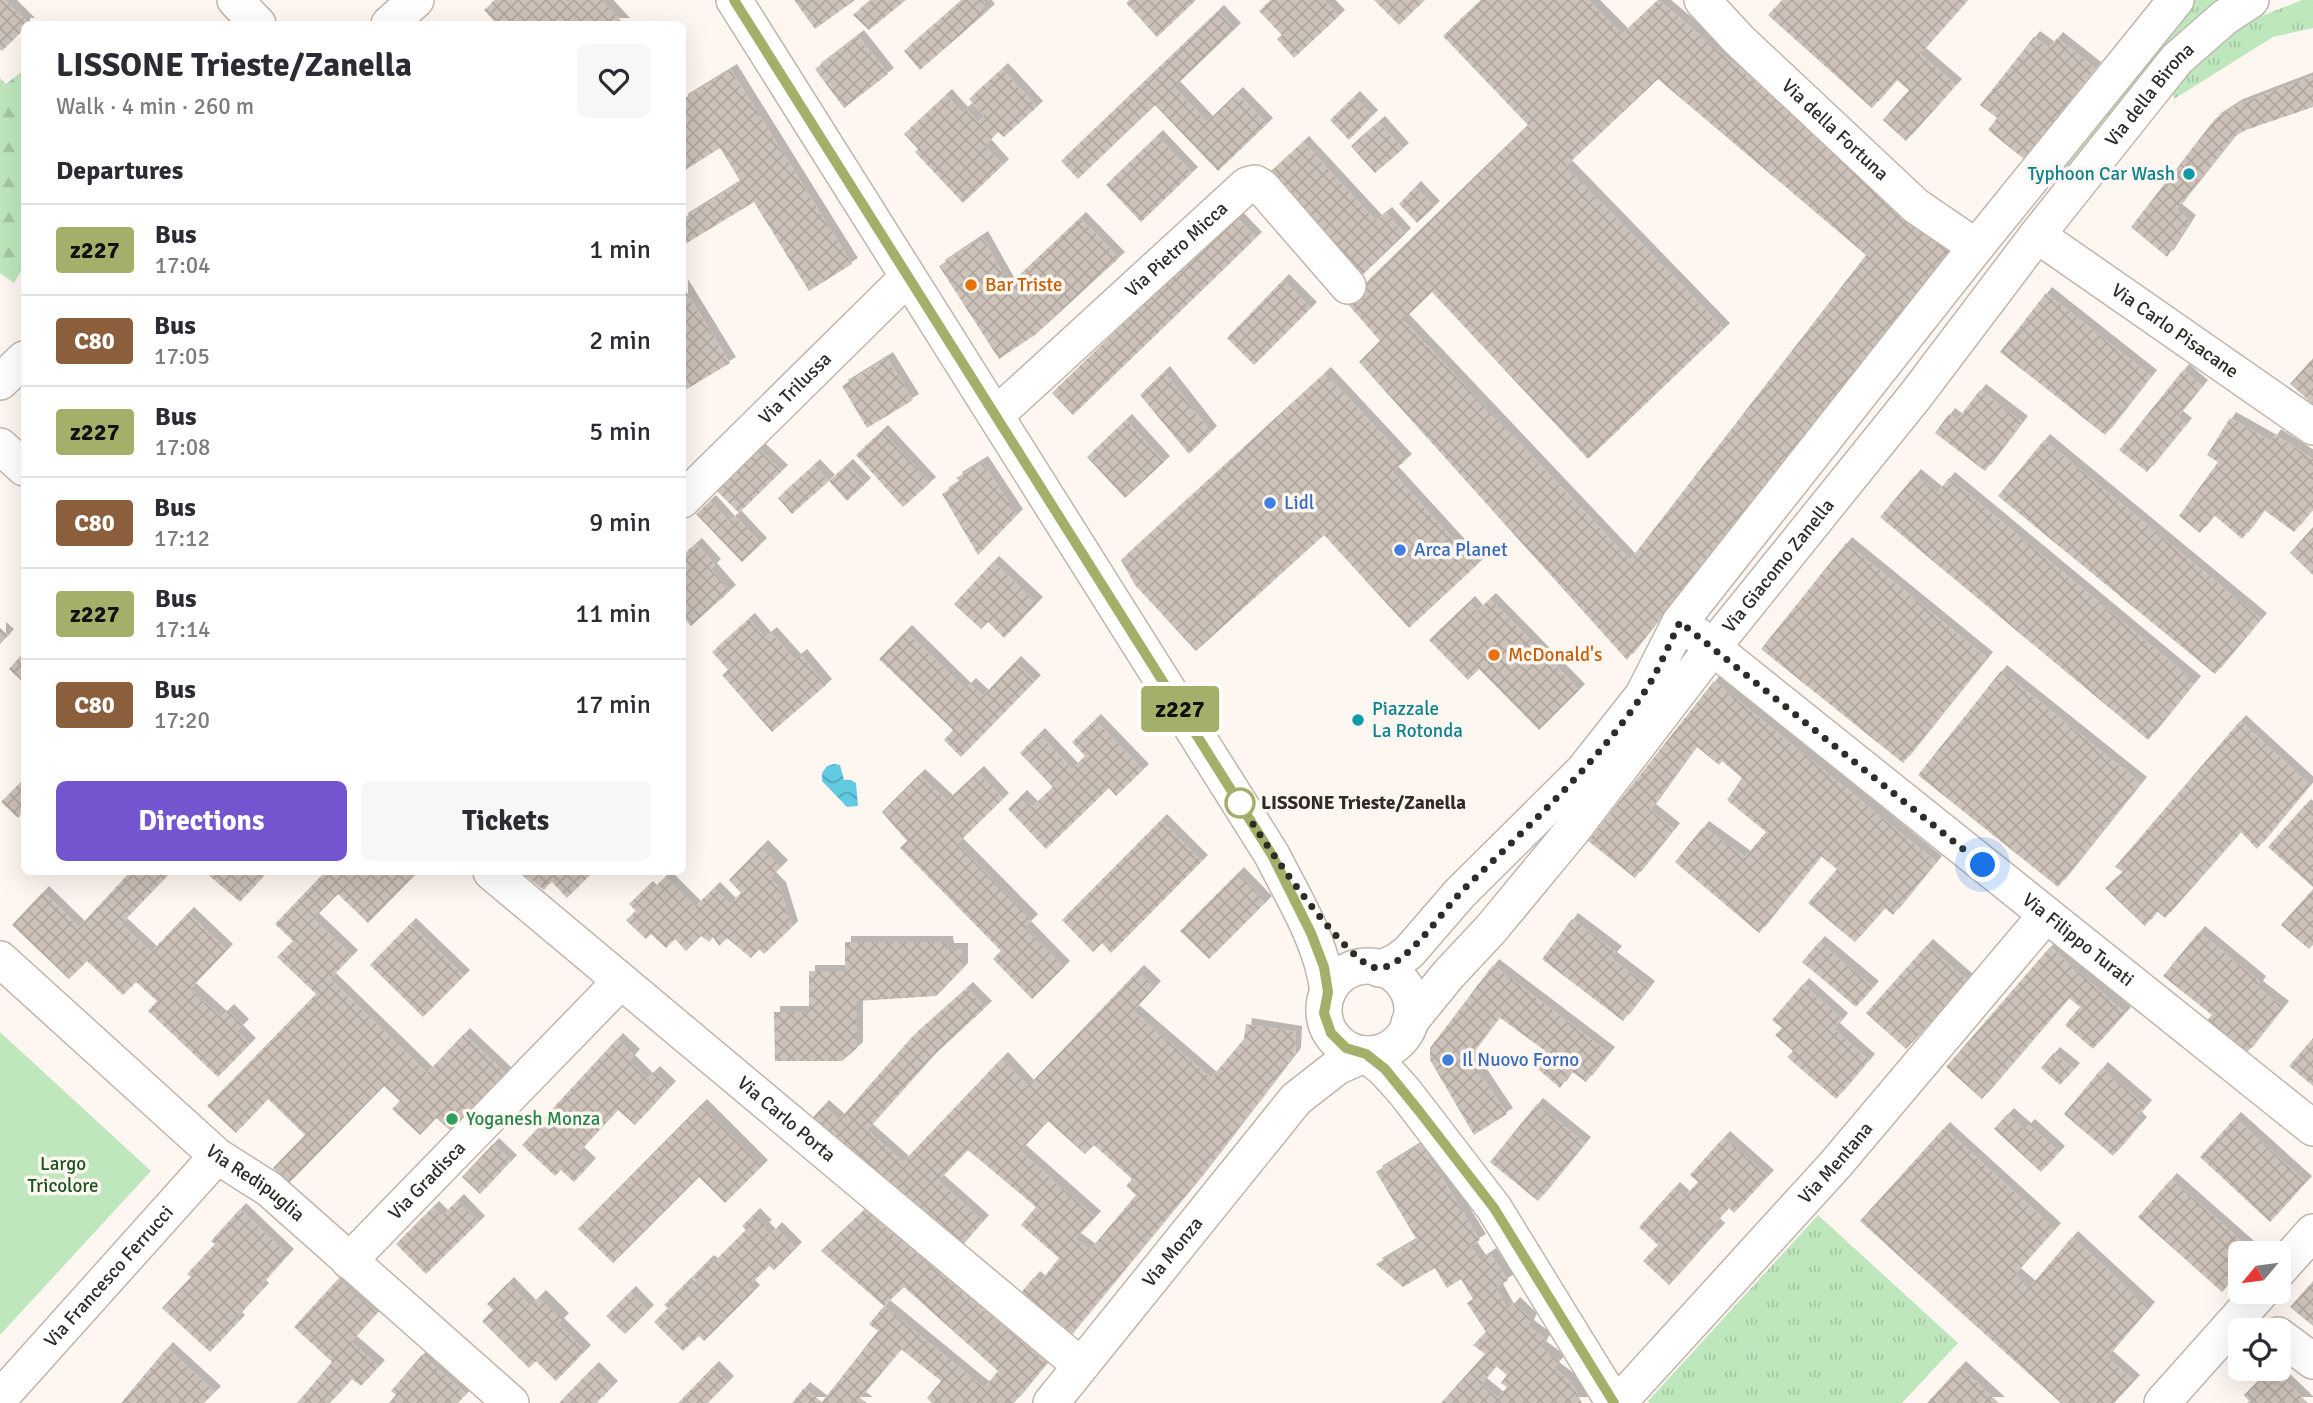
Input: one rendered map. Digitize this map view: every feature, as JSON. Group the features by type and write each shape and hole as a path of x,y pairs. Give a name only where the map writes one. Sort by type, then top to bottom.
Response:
{"street":[{"path":"235,0 255,21"},
{"path":"392,21 416,0"},
{"path":"734,0 1272,855 1317,946 1324,967 1331,1033 1337,1042 1351,1051 1366,1054 1388,1049 1407,1028"},
{"name":"Via della Fortuna","path":"1702,0 1739,40 1916,206 1976,247"},
{"name":"Via della Birona","path":"1976,247 2175,0"},
{"name":"Via della Birona","path":"2037,235 2177,58 2225,17 2251,0"},
{"name":"Via Pietro Micca","path":"996,415 1247,185 1255,183 1262,187 1348,286"},
{"name":"Via Carlo Pisacane","path":"2037,235 2313,427"},
{"name":"Via Giacomo Zanella","path":"1407,1028 1448,975 1491,929 1572,831 1713,648 1916,395 2037,235"},
{"path":"1326,1005 1334,982 1346,972 1375,968 1397,961 1409,952 1460,893 1583,771 1643,695 1680,622 1976,247"},
{"name":"Via Trilussa","path":"686,496 908,277"},
{"path":"0,382 21,362"},
{"path":"0,446 21,465"},
{"name":"Via Filippo Turati","path":"1680,622 2313,1128"},
{"path":"1272,855 1336,935 1375,968 1393,975 1406,989 1410,1003 1407,1028 1414,1065 1421,1079 1469,1158 1494,1208 1616,1403"},
{"name":"Via Carlo Porta","path":"495,875 1080,1365"},
{"name":"Via Mentana","path":"1616,1403 1835,1165 2046,915"},
{"name":"Via Redipuglia","path":"0,959 217,1156 270,1189 496,1398"},
{"name":"Via Gradisca","path":"349,1261 621,981"},
{"name":"Via Monza","path":"1296,1099 1326,1005"},
{"path":"1366,1054 1385,1069 1404,1091 1494,1208"},
{"name":"Via Monza","path":"1051,1403 1296,1099 1336,1067 1366,1054"},
{"name":"Via Francesco Ferrucci","path":"0,1398 217,1156"},
{"path":"2291,1257 2313,1232"},
{"path":"2162,1403 2259,1311"},
{"path":"2291,1345 2313,1361"}],"green space":[{"path":"2192,0 2230,0 2058,185 2047,179"},
{"path":"2302,0 2313,0 2313,28 2273,37 2174,99 2171,89 2247,22"},
{"path":"21,72 21,271 14,283 0,273 0,78 6,84"},
{"name":"Largo Tricolore","path":"0,1032 151,1171 0,1335"},
{"path":"1818,1215 1958,1343 1902,1403 1650,1403 1648,1401"}],"water":[{"path":"840,765 844,780 856,783 858,806 847,807 822,781 822,773 827,766"}],"building":[{"path":"0,0 5,0 26,21 21,21 21,32 2,51"},
{"path":"495,0 565,0 568,3 571,0 602,0 621,21 494,21 484,10"},
{"path":"794,0 855,0 815,29"},
{"path":"872,0 906,0 869,30 853,15"},
{"path":"962,0 981,0 989,10 920,70 904,51"},
{"path":"1129,0 1194,2 1157,37 1126,3"},
{"path":"1271,0 1324,0 1339,16 1294,58 1277,39 1282,35 1259,11"},
{"path":"1374,0 1425,0 1399,25"},
{"path":"1481,0 1588,0 1622,34 1658,0 1953,247 1627,660 1359,362 1380,341 1346,302 1528,125 1443,36","holes":["1658,79 1866,255 1630,560 1403,320 1432,292 1588,459 1724,329 1566,166"]},
{"path":"1782,0 1968,0 1920,54 1956,85 1906,141 1883,120 1909,90 1897,80 1872,108 1768,15"},
{"path":"1218,11 1235,29 1174,87 1207,122 1237,93 1267,124 1218,171 1155,105 1078,179 1061,161"},
{"path":"858,36 888,74 844,108 815,69"},
{"path":"2034,37 2049,48 2057,38 2095,68 2024,159 1988,130 1997,118 1980,105"},
{"path":"1002,69 1037,107 1004,137 998,132 985,145 1003,165 963,203 915,152 918,149 904,134 946,95 962,113 966,109 978,122 984,116 969,99"},
{"path":"731,70 852,264 809,291 754,202 686,244 686,216 741,182 720,148 686,169 686,98"},
{"name":"Typhoon Car Wash","path":"2313,76 2313,107 2246,130 2234,137 2176,210 2190,221 2167,257 2131,227 2215,119 2237,105"},
{"path":"1354,97 1372,116 1349,140 1330,120"},
{"path":"1379,122 1403,149 1375,173 1351,146"},
{"path":"1157,136 1192,173 1141,222 1106,185"},
{"path":"1303,142 1376,221 1386,213 1405,234 1359,278 1265,177"},
{"path":"1415,187 1434,207 1417,223 1399,204"},
{"path":"1235,216 1256,238 1073,415 1052,393"},
{"path":"1080,218 1119,258 1035,335 999,359 939,266 982,237 1009,285"},
{"path":"1283,280 1311,308 1254,365 1227,338"},
{"path":"686,292 730,363 686,390"},
{"path":"2046,293 2151,376 2105,435 2000,352"},
{"path":"887,358 913,400 867,428 842,386"},
{"path":"2313,358 2313,404 2290,384"},
{"path":"2183,370 2202,386 2177,417 2186,424 2147,472 2119,450"},
{"path":"1164,372 1211,432 1189,454 1140,395"},
{"name":"Lidl","path":"1325,373 1406,460 1392,472 1477,565 1409,628 1324,535 1196,651 1135,585 1121,560"},
{"path":"1980,390 2022,422 1985,471 1935,433 1949,414 1957,420"},
{"path":"2230,418 2271,441 2275,435 2313,459 2313,509 2294,532 2264,510 2242,539 2214,515 2200,533 2179,516 2218,462 2207,455"},
{"path":"1126,420 1164,462 1125,498 1087,457"},
{"path":"882,431 930,483 903,507 856,455"},
{"path":"2044,440 2261,619 2215,674 1998,496"},
{"path":"759,449 782,471 739,513 717,491"},
{"path":"982,462 1017,515 978,555 942,494 960,482 956,478"},
{"path":"814,465 829,481 792,514 778,498"},
{"path":"847,465 865,484 847,501 829,481"},
{"path":"1915,475 1937,493 1949,478 2195,682 2148,740 1880,517"},
{"path":"710,501 729,522 735,516 761,544 742,562 696,514"},
{"path":"2313,527 2313,575 2290,553"},
{"path":"1846,543 1987,658 1903,763 1761,649"},
{"path":"696,544 715,565 711,569 730,591 691,626 686,620 686,553"},
{"path":"993,562 1037,603 1004,638 988,622 981,629 954,604"},
{"name":"McDonald's","path":"1490,599 1579,690 1539,730 1479,669 1468,680 1429,640 1469,602 1477,611"},
{"path":"749,619 765,638 771,633 795,660 801,655 826,685 772,732 722,675 728,670 712,652"},
{"path":"0,628 8,635 0,644"},
{"path":"906,631 965,689 970,684 983,696 1015,662 1035,681 961,757 944,740 953,730 879,659"},
{"path":"21,655 21,680 9,669"},
{"path":"2001,671 2141,783 2058,887 1918,775"},
{"path":"1714,681 1936,862 1893,915 1885,908 1855,942 1808,903 1837,869 1821,856 1759,933 1675,862 1703,827 1745,857 1766,832 1727,800 1742,778 1722,761 1719,765 1696,746 1650,810 1674,829 1635,878 1588,841"},
{"path":"1095,720 1143,770 1116,796 1109,788 1046,849 1008,809 1021,796 1032,807 1053,787 1020,753 1039,734 1072,769 1085,756 1072,742"},
{"path":"2240,721 2310,785 2257,849 2241,832 2165,918 2157,911 2145,926 2105,888 2123,872 2115,867"},
{"path":"978,772 1003,799 957,844 1032,920 1025,927 1064,967 1032,999 993,959 1001,951 900,848 907,841 882,812 919,775 947,801"},
{"path":"21,782 21,814 18,818 1,802"},
{"path":"2305,805 2313,812 2313,887 2268,847"},
{"path":"1161,820 1202,861 1111,953 1102,943 1093,952 1062,920"},
{"path":"762,846 782,866 770,878 780,888 792,927 764,954 759,949 751,958 727,938 719,946 713,937 709,942 701,936 686,951 675,939 666,948 651,934 646,939 626,920 636,911 629,904 647,887 651,891 665,877 695,907 714,888 730,904 741,893 729,880"},
{"path":"1238,873 1266,902 1209,959 1180,931"},
{"path":"127,875 168,875 121,924 151,952 188,913 227,950 190,989 221,1017 228,1010 243,1025 237,1031 250,1044 218,1077 148,1011 157,1001 136,982 123,995 87,961 69,979 12,925 43,892 79,927"},
{"path":"208,875 264,875 240,902"},
{"path":"322,875 406,875 411,879 368,923 338,894 313,919 352,956 330,979 427,1073 464,1034 506,1074 451,1131 436,1118 420,1135 392,1109 400,1101 384,1086 289,1183 273,1168 305,1135 268,1099 236,1133 207,1106 316,994 277,957 293,941 275,924"},
{"path":"525,875 590,875 567,898 551,881 544,890"},
{"path":"2313,889 2313,945 2309,949 2281,925"},
{"path":"1572,919 1616,952 1611,958 1649,987 1623,1021 1542,959"},
{"path":"410,924 464,976 423,1017 370,965"},
{"path":"2199,932 2260,982 2257,987 2283,1007 2246,1054 2206,1022 2212,1015 2163,976"},
{"path":"845,942 947,942 948,949 962,949 962,969 936,996 857,1001 857,1048 842,1061 775,1061 774,1012 809,1012 809,971 845,971"},
{"path":"1819,942 1873,987 1856,1007 1802,962"},
{"path":"1927,945 1968,981 1906,1049 1866,1013"},
{"path":"2050,947 2125,1013 2093,1049 2065,1025 2080,1007 2069,998 1982,1099 1946,1067"},
{"path":"1493,965 1609,1053 1586,1082 1571,1071 1560,1088 1532,1064 1544,1050 1499,1017 1469,1057 1507,1114 1474,1135 1430,1060 1430,1048"},
{"path":"1138,971 1155,987 1133,1011 1211,1078 1244,1039 1246,1024 1296,1032 1295,1054 1199,1179 1065,1342 1015,1300 1034,1277 1040,1282 1059,1258 1021,1225 1036,1207 968,1150 938,1181 983,1221 956,1252 810,1121 823,1106 839,1120 912,1037 967,988 986,1007 933,1056 867,1130 903,1162 1002,1058 1028,1086","holes":["1048,1121 1085,1154 1094,1145 1132,1179 1126,1186 1136,1195 1090,1250 1075,1239 1095,1217 1020,1151"]},
{"path":"1803,984 1842,1019 1834,1029 1869,1060 1836,1099 1787,1057 1793,1051 1775,1035 1782,1028 1772,1020"},
{"path":"2313,1038 2313,1086 2289,1066"},
{"path":"617,1039 634,1055 629,1061 647,1079 654,1072 670,1087 635,1125 618,1110 578,1153 590,1164 574,1182 561,1170 555,1176 522,1145"},
{"path":"2054,1053 2074,1069 2060,1085 2041,1068"},
{"path":"2102,1068 2146,1106 2136,1118 2141,1123 2113,1156 2064,1114"},
{"path":"1537,1104 1585,1143 1538,1201 1490,1162"},
{"path":"701,1105 762,1166 725,1203 699,1177 613,1263 578,1229"},
{"path":"2008,1114 2025,1129 2029,1125 2059,1152 2041,1172 1994,1129"},
{"path":"2235,1118 2306,1182 2270,1222 2200,1157"},
{"path":"1944,1128 2055,1229 2015,1274 2030,1287 2072,1237 2149,1308 2107,1357 2134,1381 2114,1403 2061,1403 1860,1221"},
{"path":"1724,1137 1768,1176 1734,1213 1729,1208 1714,1224 1719,1229 1669,1285 1643,1261 1658,1245 1639,1227 1674,1188 1684,1197 1698,1182 1690,1175"},
{"path":"493,1144 511,1161 480,1194 462,1177"},
{"path":"1421,1144 1480,1240 1470,1246 1480,1261 1490,1254 1508,1280 1496,1288 1508,1310 1514,1303 1531,1319 1528,1326 1545,1339 1540,1347 1559,1361 1553,1368 1570,1381 1582,1403 1441,1403 1485,1354 1473,1345 1486,1332 1467,1303 1473,1299 1461,1279 1447,1288 1435,1268 1403,1287 1376,1264 1417,1240 1376,1172","holes":["1496,1366 1507,1375 1501,1383 1507,1387 1498,1398 1481,1384"]},
{"path":"2171,1179 2241,1241 2228,1241 2228,1285 2222,1292 2138,1217"},
{"path":"458,1200 479,1222 426,1274 396,1244 433,1207 442,1216"},
{"path":"240,1209 288,1255 260,1286 263,1289 236,1318 239,1321 210,1352 162,1308 191,1277 187,1274 215,1244 211,1241"},
{"path":"864,1210 1047,1363 1014,1403 932,1403 927,1398 941,1381 901,1349 860,1398 867,1403 792,1403 804,1388 822,1402 878,1331 869,1324 884,1306 821,1251","holes":["904,1287 998,1371 984,1388 884,1306"]},
{"path":"754,1214 766,1226 763,1228 770,1235 776,1228 796,1248 774,1270 769,1266 749,1286 754,1291 727,1318 722,1312 719,1315 725,1320 704,1341 699,1336 683,1351 654,1322 668,1308 664,1305 686,1283 689,1287 696,1280 692,1277 708,1261 712,1264 746,1230 742,1226"},
{"path":"339,1278 377,1313 351,1342 379,1366 361,1386 352,1379 330,1403 297,1403 332,1362 294,1327"},
{"path":"2313,1281 2313,1326 2290,1307"},
{"path":"508,1283 530,1306 540,1296 563,1319 558,1324 585,1351 556,1381 536,1361 529,1368 482,1321 493,1310 487,1304"},
{"path":"630,1292 648,1311 625,1334 606,1316"},
{"path":"167,1348 215,1392 204,1403 121,1403"},
{"path":"422,1355 466,1394 458,1403 389,1403 396,1395 391,1391"},
{"path":"713,1367 728,1382 708,1403 678,1403"},
{"path":"1960,1367 1999,1403 1927,1403"},
{"path":"593,1368 612,1387 597,1402 599,1403 559,1403"},
{"path":"2258,1381 2270,1381 2276,1387 2281,1381 2285,1381 2308,1403 2247,1403 2249,1401 2244,1395"}],"bus line":[{"name":"z227","path":"734,0 1272,855 1311,933 1324,967 1328,992 1324,1013 1331,1033 1337,1042 1351,1051 1366,1054 1385,1069 1494,1208 1614,1403"}],"place":[{"name":"Typhoon Car Wash","path":"2189,174"},
{"name":"Bar Triste","path":"971,285"},
{"name":"Lidl","path":"1270,503"},
{"name":"Arca Planet","path":"1400,550"},
{"name":"McDonald's","path":"1494,655"},
{"name":"Piazzale La Rotonda","path":"1358,720"},
{"name":"LISSONE Trieste/Zanella","path":"1240,803"},
{"name":"Il Nuovo Forno","path":"1448,1060"},
{"name":"Yoganesh Monza","path":"452,1119"}],"route":[{"path":"1240,803 1272,855 1336,935 1356,956 1370,967 1379,969 1409,952 1460,893 1583,771 1643,695 1680,622 1983,865"}]}
